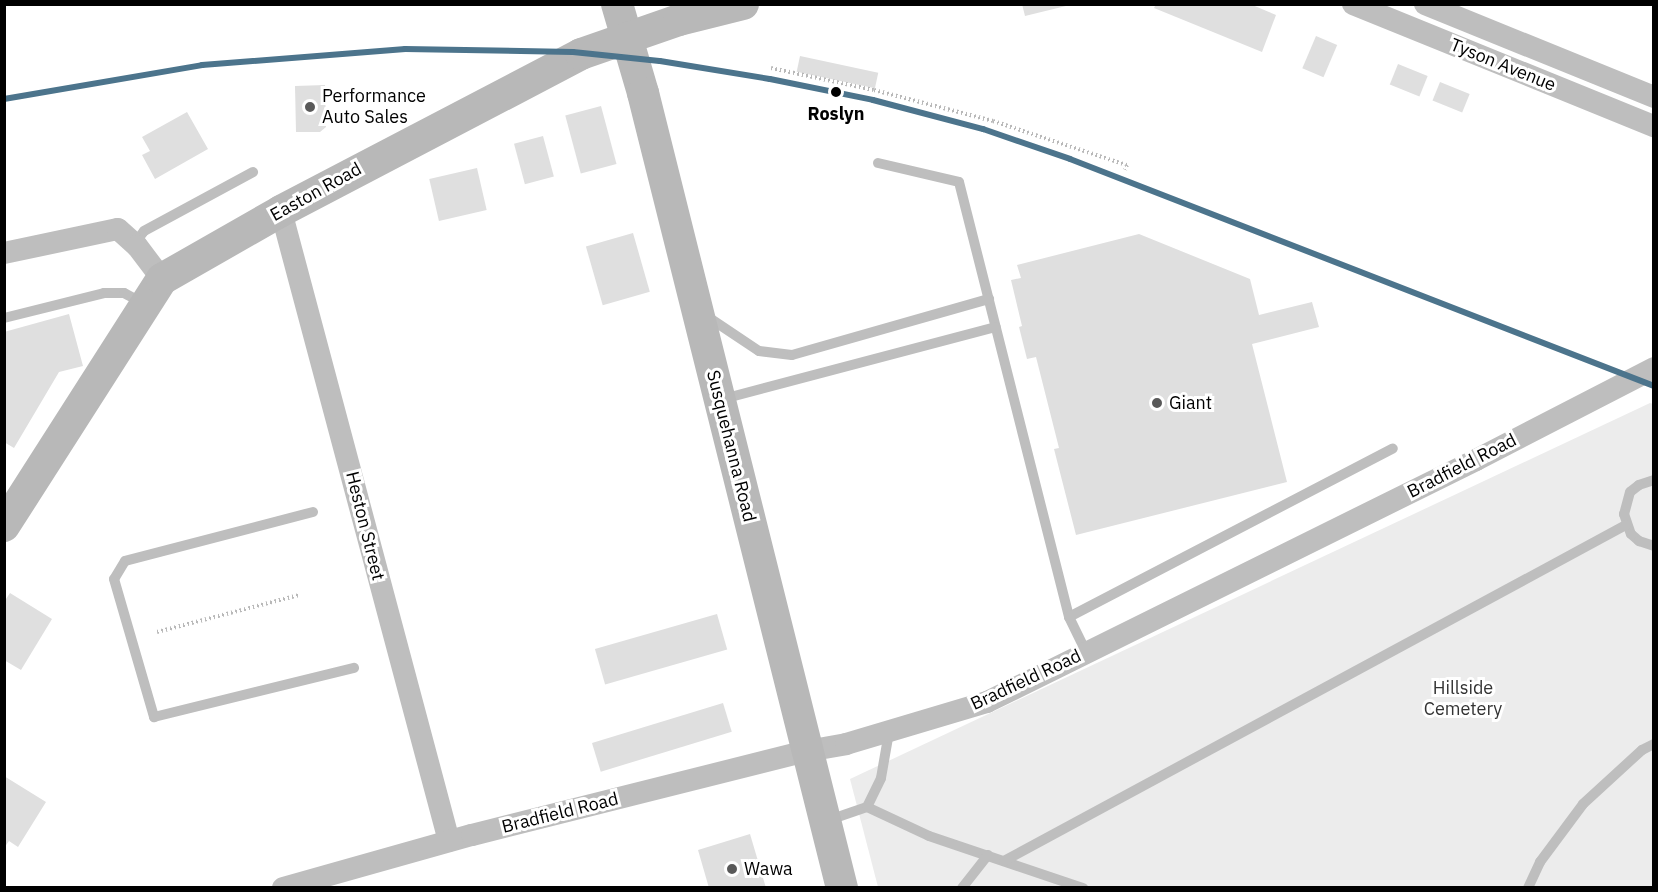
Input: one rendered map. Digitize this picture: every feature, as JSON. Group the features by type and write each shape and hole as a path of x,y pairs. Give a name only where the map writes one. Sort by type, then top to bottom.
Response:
{"main road":[{"name":"Susquehanna Road","path":"617,4 643,93 842,888"},
{"name":"Easton Road","path":"4,526 154,292 281,211 544,71 625,37 705,9 743,4"}],"street":[{"name":"Tyson Avenue","path":"1353,4 1653,126"},
{"name":"Tyson Avenue","path":"1425,4 1653,97"},
{"name":"Heston Street","path":"281,211 449,841"},
{"path":"4,253 118,229 134,244 154,292"},
{"name":"Bradfield Road","path":"286,887 449,841 889,732 987,702 1476,460 1653,368"}],"lane":[{"path":"878,163 959,182 1069,617 1086,652"},
{"path":"134,244 144,231 253,172"},
{"path":"4,318 104,293 154,292"},
{"path":"696,308 759,351 792,355 989,299"},
{"path":"720,400 996,327"},
{"path":"1069,617 1393,448"},
{"path":"1653,480 1639,485 1630,492 1624,513 1626,525 1639,542 1653,546"},
{"path":"313,512 125,561 114,579 154,717 354,668"},
{"path":"1004,861 1626,525"},
{"path":"867,807 881,778 889,732"},
{"path":"1528,888 1540,862 1583,804 1642,750 1653,744"},
{"path":"825,821 867,807 929,836 1083,888"},
{"path":"962,888 988,855"}],"path":[{"path":"771,69 874,90 993,121 1127,165 1125,170"},
{"path":"157,632 299,595"}],"green space":[{"name":"Hillside Cemetery","path":"1650,403 1653,404 1653,887 878,887 850,779"}],"building":[{"path":"1022,4 1070,4 1070,5 1025,16"},
{"path":"1156,4 1250,4 1276,15 1262,52 1154,8"},
{"path":"1316,36 1337,45 1323,77 1302,68"},
{"name":"Roslyn","path":"800,56 878,73 875,88 797,72"},
{"path":"1398,64 1428,76 1419,96 1390,84"},
{"path":"1440,82 1470,94 1462,113 1433,101"},
{"name":"Performance Auto Sales","path":"325,85 326,127 320,132 296,132 295,86"},
{"path":"601,106 617,164 581,174 565,116"},
{"path":"187,112 208,149 155,179 142,155 150,151 142,137"},
{"path":"543,136 554,177 525,184 514,144"},
{"path":"477,168 487,210 439,221 429,179"},
{"path":"633,233 650,292 603,305 586,247"},
{"name":"Giant","path":"1139,234 1250,279 1259,315 1312,302 1319,327 1252,344 1287,482 1076,535 1054,449 1059,448 1036,357 1027,359 1011,280 1021,278 1017,265"},
{"path":"69,314 83,366 59,372 14,448 4,442 4,332"},
{"path":"10,593 52,619 21,670 4,660 4,602"},
{"path":"717,614 727,650 605,685 595,649"},
{"path":"723,703 732,732 601,772 592,743"},
{"path":"4,776 46,802 18,847 9,841 4,848"},
{"name":"Wawa","path":"750,834 766,888 709,888 698,850"}],"transit line":[{"path":"4,99 202,65 405,49 573,52 660,61 770,79 873,100 983,129 1070,159 1654,386"}],"place":[{"name":"Roslyn","path":"836,92"},
{"name":"Performance Auto Sales","path":"310,107"},
{"name":"Giant","path":"1157,403"},
{"name":"Wawa","path":"732,869"}]}
